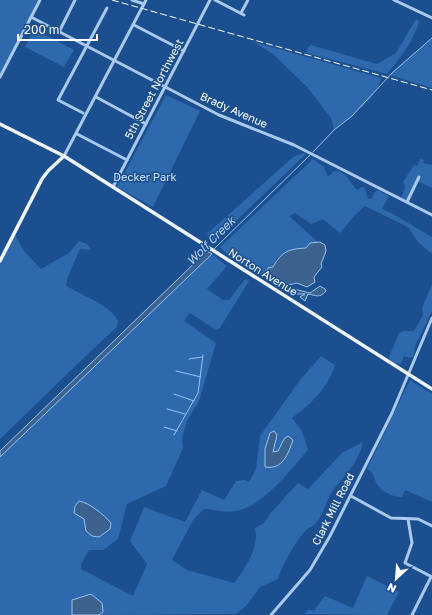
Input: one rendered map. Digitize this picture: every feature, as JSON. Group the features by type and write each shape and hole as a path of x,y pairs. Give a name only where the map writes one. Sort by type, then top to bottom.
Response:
{"main road":[{"name":"Norton Avenue","path":"0,124 64,156 432,389"},
{"path":"0,261 2,254 42,179 64,156"}],"street":[{"path":"0,77 40,0"},
{"path":"59,32 75,0"},
{"path":"132,0 144,4"},
{"path":"64,156 77,134 146,0"},
{"name":"5th Street Northwest","path":"113,187 210,0"},
{"path":"215,0 243,14 248,0"},
{"path":"394,0 432,18"},
{"path":"83,113 58,100 106,8"},
{"name":"Brady Avenue","path":"31,17 222,116 305,151 432,215"},
{"path":"134,24 184,50"},
{"path":"96,97 146,124"},
{"path":"77,134 127,160"},
{"path":"407,202 419,177"},
{"name":"Clark Mill Road","path":"271,615 310,570 351,496 396,402 432,318"},
{"path":"351,496 391,518 418,519 432,526"},
{"path":"408,519 412,543 405,562 431,577 412,615"}],"green space":[{"path":"0,0 39,0 0,74"},
{"path":"416,19 419,22 410,43 387,74 307,53 308,47 311,45 377,64 396,53"},
{"path":"34,29 74,50 64,67 25,47"},
{"path":"432,38 432,88 390,75 393,72"},
{"path":"254,42 381,78 379,85 369,100 362,107 334,130 331,118 308,88 273,54"},
{"name":"Decker Park","path":"166,95 200,111 153,207 117,187"},
{"path":"304,153 306,154 214,242 207,234 293,157"},
{"path":"313,159 324,167 328,177 334,171 338,171 345,175 358,190 361,187 365,188 368,199 372,198 378,190 389,196 382,209 432,237 432,254 418,242 408,227 365,206 355,215 340,233 323,219 311,224 295,213 289,216 318,242 310,243 306,248 277,258 273,267 268,268 266,273 261,275 229,256 220,247"},
{"path":"420,159 424,160 423,163 432,165 432,188 417,181 407,202 401,199 405,187 403,182 414,165 417,166"},
{"path":"14,233 24,251 41,269 69,253 79,241 87,244 91,250 80,249 68,276 66,285 107,308 118,320 117,327 87,354 0,439 0,261"},
{"path":"212,254 227,266 207,289 223,300 229,300 245,279 249,281 220,328 216,330 190,313 184,321 216,343 199,401 187,421 182,438 183,448 166,486 127,504 118,539 103,550 89,550 81,564 81,569 133,596 147,564 130,541 144,507 185,522 202,490 224,500 236,481 245,480 249,482 256,469 260,436 300,380 321,356 335,365 332,373 318,395 292,418 302,431 308,450 285,477 255,503 231,512 204,509 193,520 172,560 187,570 234,583 243,571 253,550 256,536 255,528 264,523 270,514 298,483 308,489 342,453 363,442 355,462 333,490 319,519 315,524 306,530 294,547 286,560 278,579 260,587 246,606 236,614 99,615 103,612 71,612 72,615 0,615 0,457"},
{"path":"432,284 432,311 415,346 414,356 410,358 404,356 401,364 390,362 389,357 399,333 404,331 414,331 423,315 422,308"},
{"path":"410,380 432,394 432,502 405,490 402,497 386,493 379,487 372,473 367,469"},
{"path":"367,576 399,592 387,615 305,614 309,610 314,611 325,596 353,608"}],"shaded area":[{"path":"320,242 325,245 326,251 321,264 322,267 314,277 315,282 307,287 297,283 288,285 280,284 266,273 268,268 273,267 280,257 286,252 306,248 310,243"},
{"path":"207,251 212,254 0,457 0,451"},
{"path":"320,286 326,291 319,296 308,294 305,301 300,297 305,294 292,294 289,291 294,289 310,293"},
{"path":"274,431 277,435 273,452 278,451 284,439 288,436 293,440 284,460 276,466 265,467 265,449 270,433"},
{"path":"79,501 92,507 105,516 111,523 110,529 99,537 92,536 86,531 84,519 74,513 75,506"},
{"path":"91,594 102,603 103,612 99,615 72,615 72,600"}],"waterway":[{"name":"Wolf Creek","path":"313,152 334,130 352,116 393,72 432,38"},
{"name":"Wolf Creek","path":"214,249 310,155"},
{"path":"174,435 198,393 203,355"},
{"path":"189,359 202,357"},
{"path":"176,371 201,377"},
{"path":"174,394 194,401"},
{"path":"167,409 185,414"},
{"path":"164,427 177,431"}],"railway":[{"path":"112,0 432,90"}]}
